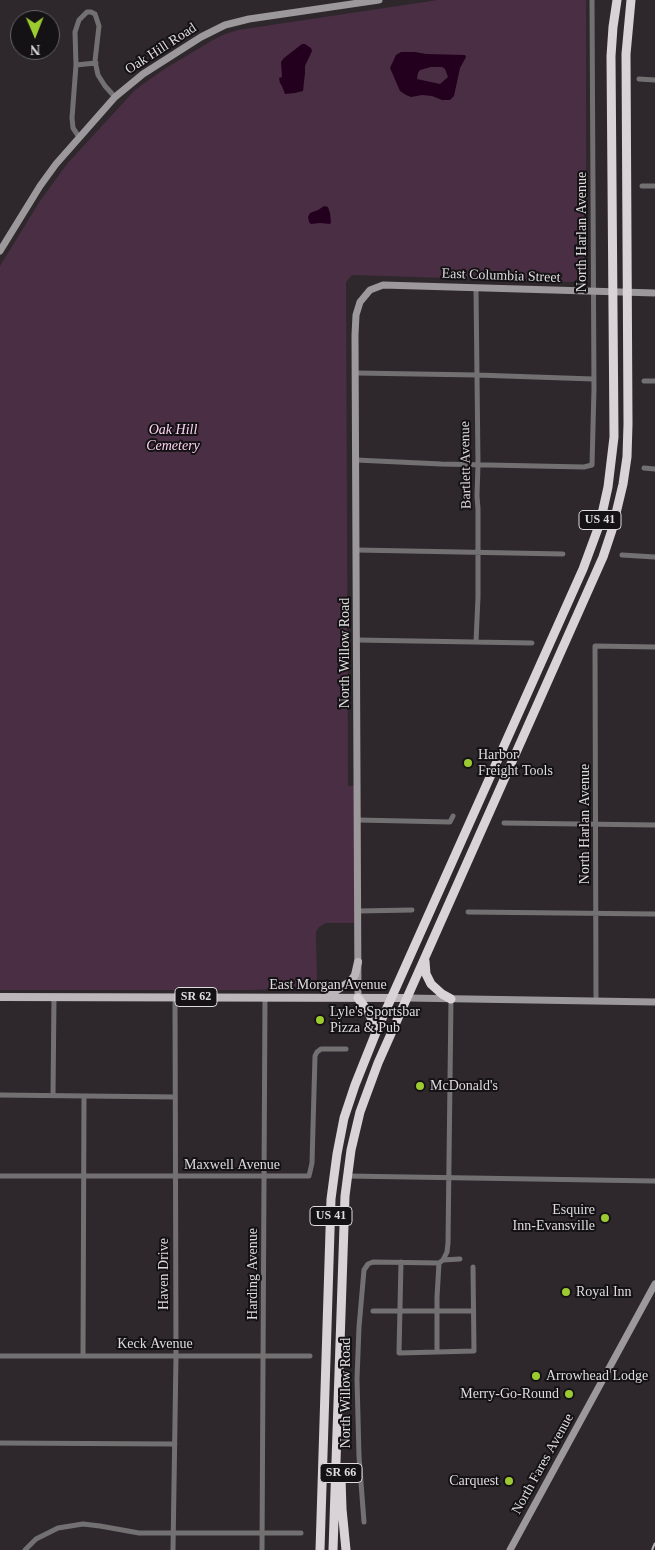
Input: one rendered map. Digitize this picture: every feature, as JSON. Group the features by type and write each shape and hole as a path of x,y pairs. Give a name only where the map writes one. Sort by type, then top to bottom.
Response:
{"highway":[{"name":"US 41","path":"320,1550 332,1188 340,1137 349,1100 377,1030 583,569 595,538 611,470 614,437 611,56 617,0"},
{"name":"US 41","path":"332,1550 347,1176 355,1130 378,1063 593,581 612,530 623,484 628,441 626,54 631,0"},
{"path":"425,959 426,974 429,982 442,994 451,999"},
{"path":"358,998 369,1013 377,1030"},
{"name":"SR 66","path":"338,1395 342,1509 346,1550"}],"main road":[{"path":"324,997 354,978 358,962"},
{"name":"East Morgan Avenue","path":"0,997 407,998"}],"street":[{"name":"Oak Hill Road","path":"0,251 40,186 56,164 115,98 149,70 201,37 226,25 248,19 353,2 379,0"},
{"name":"North Harlan Avenue","path":"478,464 584,467 591,466 593,463 592,0"},
{"path":"80,137 72,124 76,32 77,24 84,14 90,12 95,14 99,26 96,63 100,79 115,98"},
{"path":"76,64 96,63"},
{"path":"639,79 655,80"},
{"path":"642,186 655,186"},
{"name":"East Columbia Street","path":"358,308 366,293 374,287 383,285 655,293"},
{"name":"Bartlett Avenue","path":"476,288 478,464 478,598 476,642"},
{"name":"North Willow Road","path":"358,308 356,324 358,998"},
{"path":"356,374 477,375 593,379"},
{"path":"644,381 655,381"},
{"path":"356,460 478,464"},
{"path":"644,468 655,469"},
{"path":"357,550 563,554"},
{"path":"622,556 655,557"},
{"path":"357,640 532,643"},
{"name":"North Harlan Avenue","path":"596,1001 595,646 655,646"},
{"path":"358,820 450,822 453,816"},
{"path":"504,823 655,825"},
{"path":"358,911 412,910"},
{"path":"468,912 655,914"},
{"path":"53,1096 54,997"},
{"name":"Haven Drive","path":"173,1550 176,1356 175,997"},
{"name":"Harding Avenue","path":"262,1550 265,997"},
{"name":"East Morgan Avenue","path":"407,998 655,1002"},
{"path":"437,1352 437,1310 441,1261 447,1252 448,1243 451,999"},
{"name":"Maxwell Avenue","path":"0,1176 309,1176 312,1163 315,1056 321,1049 346,1049"},
{"path":"0,1096 175,1097"},
{"path":"83,1356 84,1096"},
{"path":"347,1176 655,1181"},
{"path":"460,1259 401,1262 399,1353 473,1351 473,1267"},
{"name":"North Willow Road","path":"364,1522 359,1456 358,1379 359,1327 364,1270 368,1264 373,1262 401,1262"},
{"name":"North Fares Avenue","path":"510,1550 655,1284"},
{"path":"373,1311 473,1311"},
{"name":"Keck Avenue","path":"0,1356 310,1356"},
{"path":"0,1443 175,1444"},
{"path":"24,1550 42,1536 58,1528 90,1524 139,1533 301,1533"}],"green space":[{"name":"Oak Hill Cemetery","path":"438,0 586,0 586,269 574,282 352,275 346,282 348,786 354,786 354,923 326,923 319,927 316,932 317,978 312,988 249,990 0,990 0,266 40,201 67,164 135,90 163,70 213,40 238,30"}],"shaded area":[{"path":"302,44 311,48 312,51 305,66 303,91 285,94 279,78 282,77 281,62"},
{"path":"401,52 415,52 465,55 454,96 450,100 442,100 422,95 411,97 400,91 390,68 396,55","holes":["442,67 445,69 448,77 440,84 417,79 420,70"]},
{"path":"324,206 328,207 330,213 330,224 311,224 308,217 310,213"}],"railway":[{"path":"652,1550 655,1543"}],"place":[{"name":"Harbor Freight Tools","path":"468,763"},
{"name":"Lyle's Sportsbar Pizza & Pub","path":"320,1020"},
{"name":"McDonald's","path":"420,1086"},
{"name":"Esquire Inn-Evansville","path":"605,1218"},
{"name":"Royal Inn","path":"566,1292"},
{"name":"Arrowhead Lodge","path":"536,1376"},
{"name":"Merry-Go-Round","path":"569,1394"},
{"name":"Carquest","path":"509,1481"}]}
